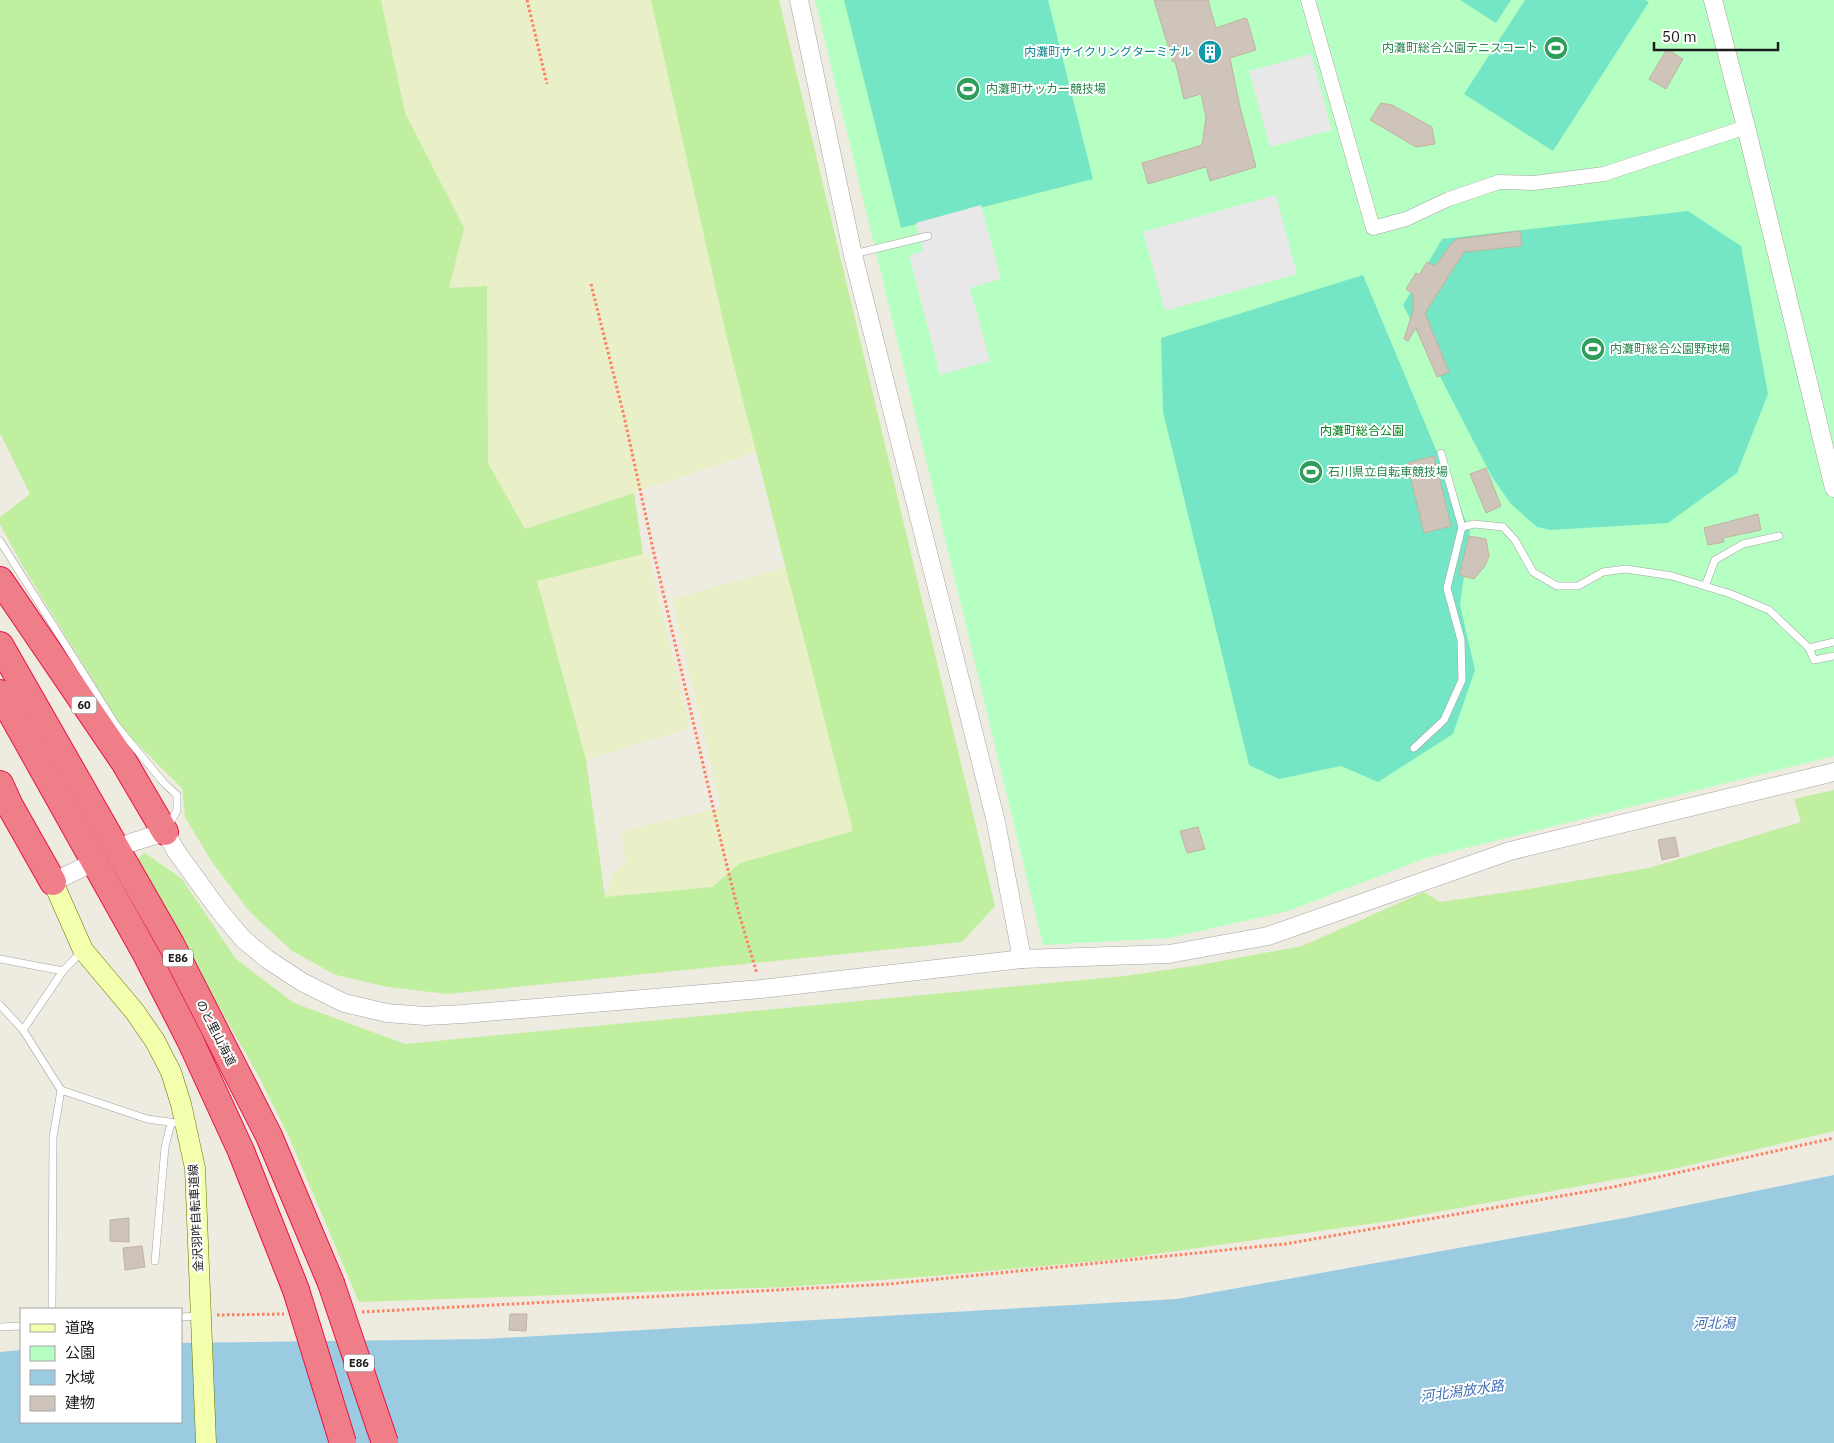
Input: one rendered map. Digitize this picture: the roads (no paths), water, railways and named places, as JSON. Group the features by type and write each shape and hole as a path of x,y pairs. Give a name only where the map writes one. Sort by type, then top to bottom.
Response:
{"highway":[{"name":"60","path":"0,580 124,762 165,832"},
{"name":"のと里山海道","path":"0,645 179,961 269,1136 332,1283 385,1443"},
{"name":"E86","path":"0,693 148,956 190,1040 241,1151 343,1443"},
{"path":"0,784 10,806 53,882"}],"main road":[{"name":"金沢羽咋自転車道線","path":"53,882 83,950 135,1012 156,1041 172,1072 178,1124 195,1168 206,1443"}],"street":[{"path":"799,0 853,254 996,822 1022,959"},
{"path":"1308,0 1373,228 1406,219 1449,199 1499,182 1534,183 1604,174 1746,127"},
{"path":"1713,0 1834,488"},
{"path":"130,843 165,832 176,851 218,909 243,939 267,959 302,982 344,1003 387,1013 425,1016 762,989 1022,959 1169,954 1268,936 1510,851 1834,772"},
{"path":"53,882 86,866"}],"lane":[{"path":"853,254 928,236"},
{"path":"1414,748 1444,720 1462,680 1460,640 1448,588 1462,526 1441,453"},
{"path":"1462,526 1474,524 1503,527 1515,540 1533,572 1557,586 1578,586 1603,572 1626,569 1672,576 1731,594 1769,610 1809,648 1814,660 1834,656"},
{"path":"1706,586 1715,560 1743,544 1779,536"},
{"path":"0,541 116,725 164,783 177,795 177,810 165,832"},
{"path":"1809,648 1834,642"},
{"path":"23,1030 62,971 83,950"},
{"path":"0,959 62,971"},
{"path":"0,1005 23,1030 61,1090 146,1119 178,1124 165,1147 156,1261"},
{"path":"52,1308 53,1137 61,1090"},
{"path":"182,1317 202,1316"},
{"path":"0,1328 20,1326"}],"water":[{"name":"河北潟","path":"1834,1175 1834,1443 0,1443 0,1352 20,1350 20,1423 182,1423 182,1343 486,1339 1177,1299 1630,1217"}],"place":[{"name":"内灘町総合公園テニスコート","path":"1556,48"},
{"name":"内灘町サイクリングターミナル","path":"1210,52"},
{"name":"内灘町サッカー競技場","path":"968,89"},
{"name":"内灘町総合公園野球場","path":"1593,349"},
{"name":"石川県立自転車競技場","path":"1311,472"}],"park label":[{"name":"内灘町総合公園","path":"1362,431"}],"water label":[{"name":"河北潟放水路","path":"1462,1391"}]}
